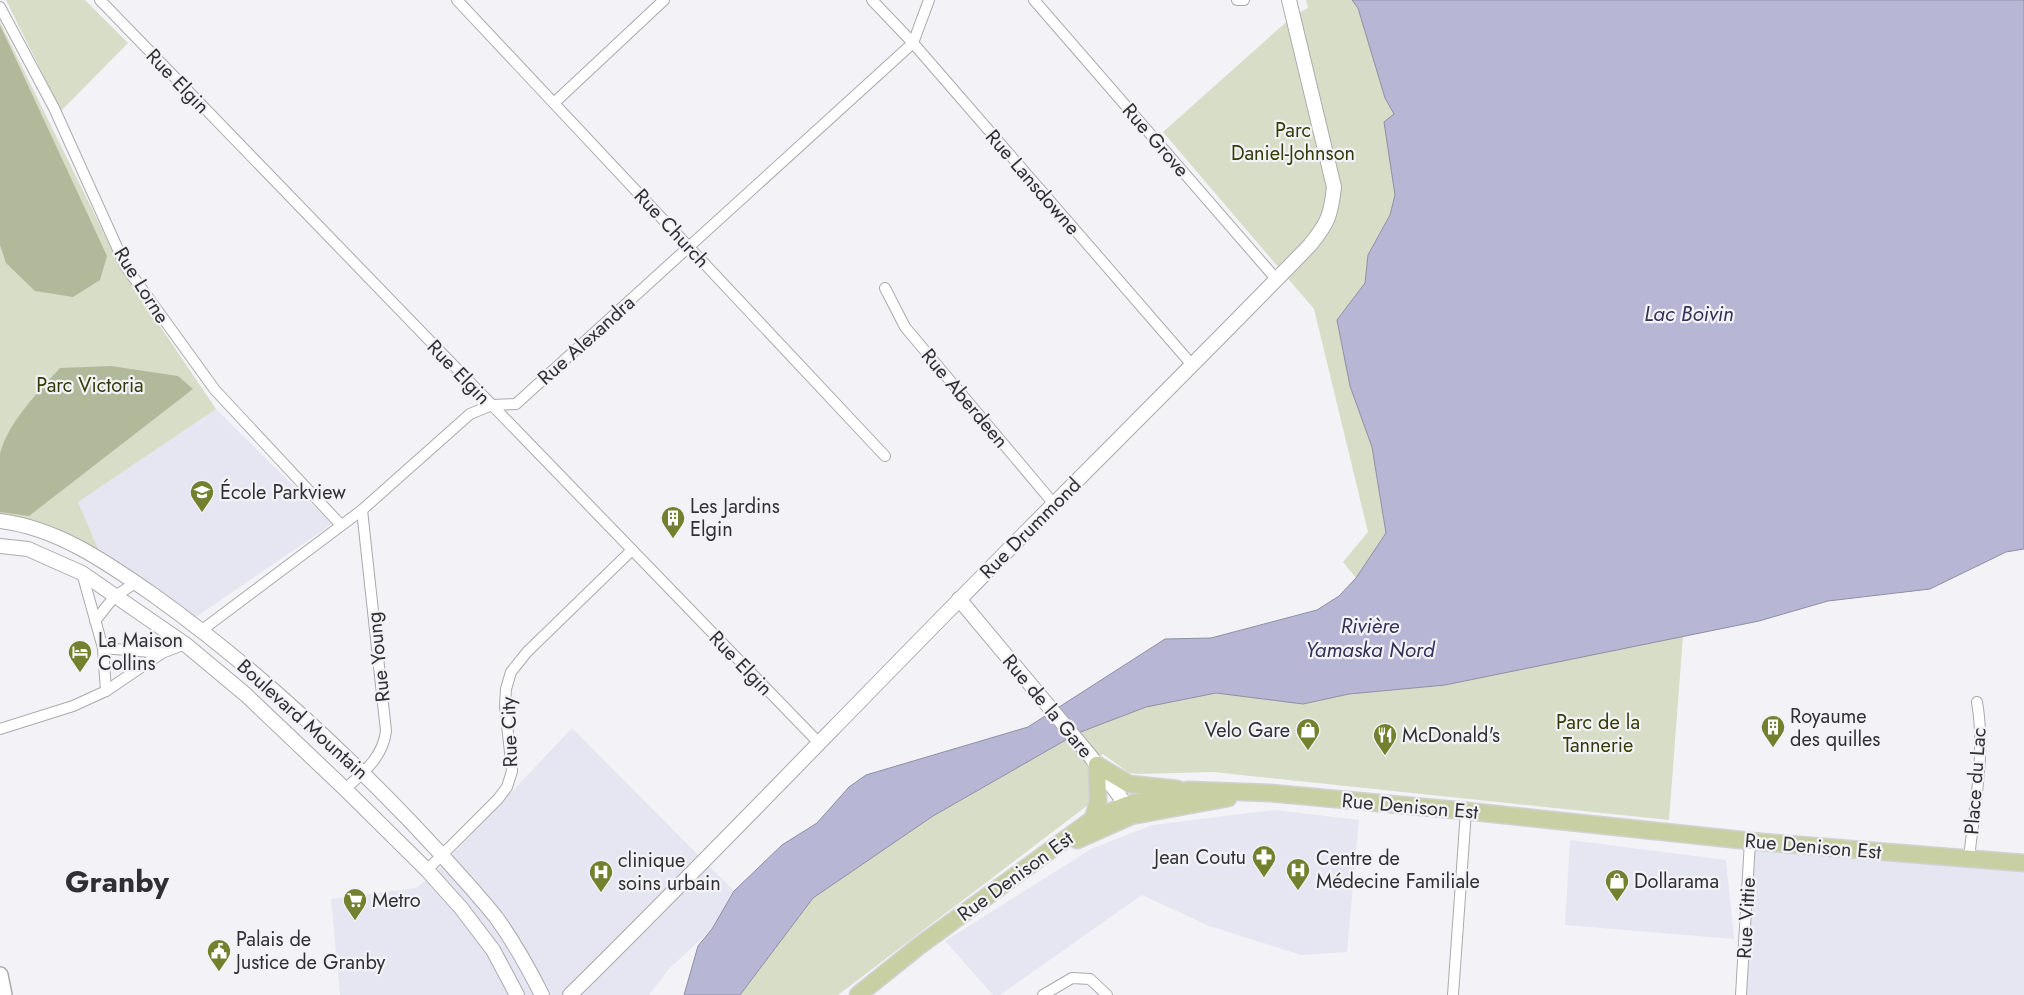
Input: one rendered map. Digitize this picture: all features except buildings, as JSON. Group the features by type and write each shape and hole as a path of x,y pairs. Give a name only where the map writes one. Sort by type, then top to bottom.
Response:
{"main road":[{"path":"1094,761 1129,784 1188,790"},
{"path":"1093,819 1098,801 1094,761"},
{"name":"Rue Denison Est","path":"858,995 918,946 1093,819 1129,811 1188,790 1258,793 1466,811 1750,841 2024,863"},
{"path":"1039,859 1093,832 1129,811 1258,793"},
{"path":"0,975 4,995"}],"street":[{"name":"Rue Elgin","path":"100,0 819,744"},
{"path":"554,103 664,0"},
{"name":"Rue Lansdowne","path":"872,0 913,43 1193,366"},
{"name":"Rue Alexandra","path":"202,630 340,524 362,510 470,414 492,405 516,404 913,43 929,0"},
{"name":"Rue Grove","path":"1034,0 1277,280"},
{"path":"1237,0 1244,0"},
{"name":"Rue Drummond","path":"570,995 671,896 959,600 1193,366 1277,280 1325,227 1332,210 1334,188 1289,0"},
{"name":"Rue Church","path":"460,1 885,456"},
{"name":"Rue Lorne","path":"0,7 54,108 126,267 215,390 340,524"},
{"name":"Rue Aberdeen","path":"885,288 905,327 1054,504"},
{"name":"Rue Young","path":"345,789 376,758 385,742 386,731 362,510"},
{"name":"Boulevard Mountain","path":"0,521 36,528 73,543 135,583 202,630 239,661 363,772 442,855 497,918 514,944 542,995"},
{"name":"Boulevard Mountain","path":"0,546 28,549 82,573 114,597 185,644 245,694 427,870 461,908 493,950 517,995"},
{"name":"Rue City","path":"427,870 498,799 507,787 512,770 505,706 506,689 511,672 527,652 632,550"},
{"path":"82,573 103,648 106,691"},
{"path":"95,621 114,597 135,583"},
{"name":"Rue de la Gare","path":"959,600 1094,761 1129,811"},
{"path":"0,729 73,706 106,691 162,653 185,644"},
{"path":"103,648 162,653"},
{"name":"Place du Lac","path":"1968,859 1980,752 1981,725 1977,702"},
{"path":"1454,995 1466,811"},
{"name":"Rue Vittie","path":"1741,995 1750,841"},
{"path":"1043,995 1072,978 1090,979 1107,995"}],"shaded area":[{"name":"École Parkview","path":"216,409 332,524 196,617 99,551 78,502"},
{"path":"572,728 734,891 712,929 669,969 649,995 340,995 331,899 416,888 436,872"},
{"path":"1275,810 1359,820 1347,952 1301,955 1209,926 1142,895 1000,995 993,995 945,941 1091,849 1152,825"},
{"path":"1570,840 1726,860 1734,939 1565,925"},
{"path":"1754,845 2024,872 2024,995 1744,995"}],"green space":[{"path":"6,0 85,0 128,43 61,111"},
{"name":"Parc Daniel-Johnson","path":"1306,0 1352,0 1358,8 1385,98 1394,114 1384,122 1395,195 1390,215 1368,255 1365,282 1337,320 1350,386 1372,447 1386,533 1356,578 1343,562 1368,532 1314,309 1163,132 1293,16 1308,8"},
{"name":"Parc Victoria","path":"0,22 122,270 216,409 78,502 99,551 34,522 0,517"},
{"path":"0,25 107,256 100,280 73,297 35,291 6,263 0,245"},
{"path":"111,366 178,376 193,389 29,516 0,512 0,454 10,430 25,408 60,368"},
{"name":"Parc de la Tannerie","path":"1683,636 1669,820 1213,772 1129,773 1103,754 1092,764 1088,805 838,995 740,995 813,898 933,816 1078,733 1146,707 1216,693 1303,704 1349,694 1445,685"}],"water":[{"name":"Lac Boivin","path":"1352,0 2024,0 2024,549 2006,552 1930,589 1828,601 1759,621 1445,685 1349,694 1303,704 1216,693 1146,707 1078,733 933,816 813,898 740,995 684,995 698,946 712,929 734,891 782,845 817,823 849,787 866,775 1028,727 1165,639 1211,638 1317,610 1339,596 1356,578 1386,533 1372,447 1350,386 1337,320 1365,283 1368,255 1390,215 1395,195 1384,122 1394,114 1385,98 1358,8"}],"place":[{"name":"École Parkview","path":"202,513"},
{"name":"Les Jardins Elgin","path":"673,539"},
{"name":"La Maison Collins","path":"80,673"},
{"name":"Royaume des quilles","path":"1773,748"},
{"name":"Velo Gare","path":"1308,751"},
{"name":"McDonald's","path":"1385,756"},
{"name":"Jean Coutu","path":"1264,878"},
{"name":"Centre de Médecine Familiale","path":"1298,891"},
{"name":"clinique soins urbain","path":"601,893"},
{"name":"Dollarama","path":"1617,902"},
{"name":"Metro","path":"355,921"},
{"name":"Palais de Justice de Granby","path":"219,972"}],"district":[{"name":"Granby","path":"117,882"}],"water label":[{"name":"Rivière Yamaska Nord","path":"1370,638"}]}
